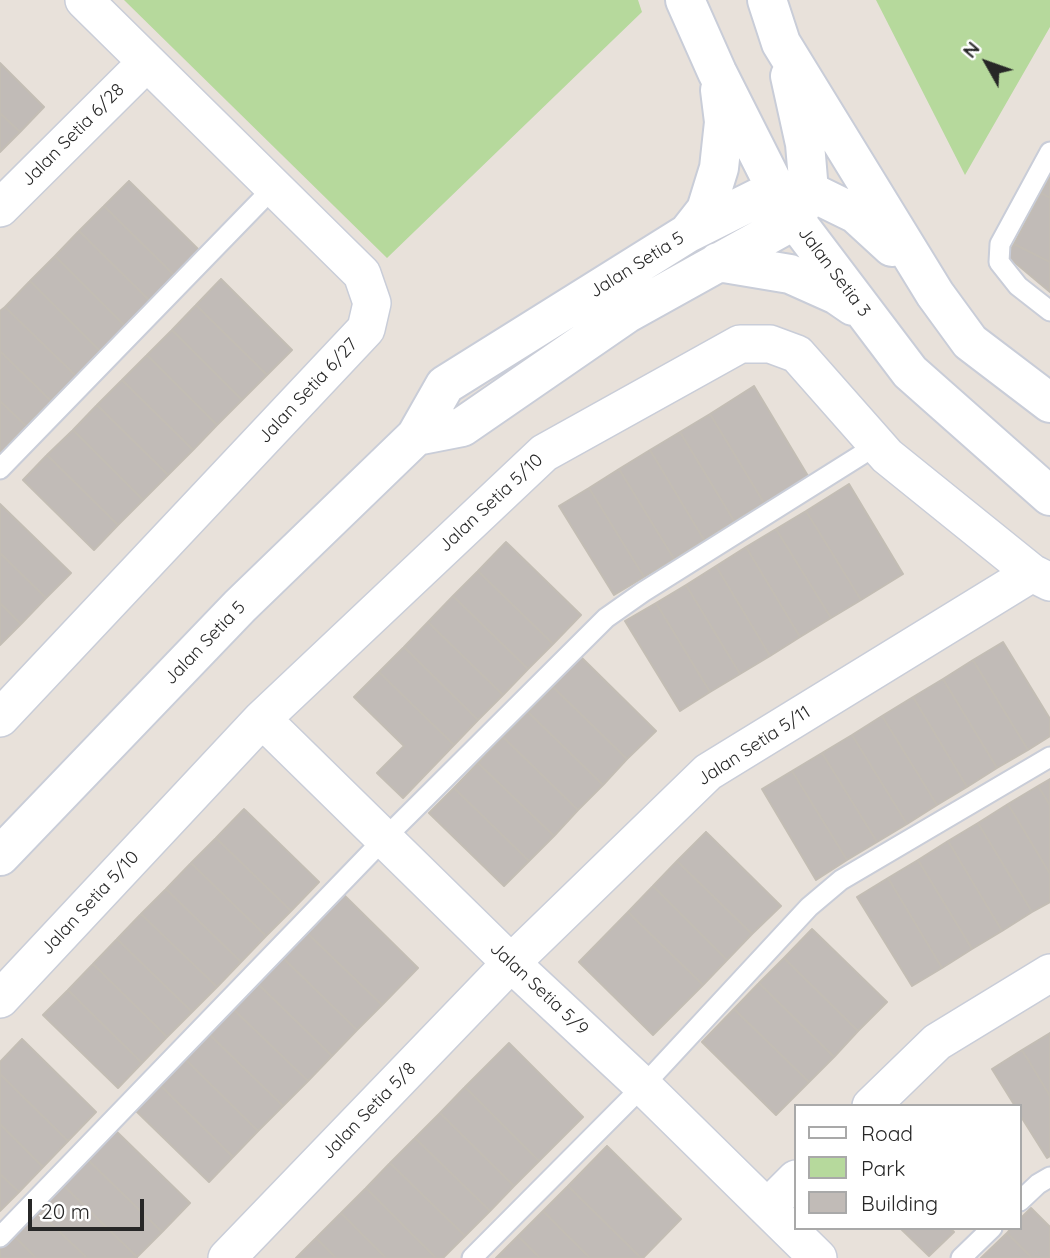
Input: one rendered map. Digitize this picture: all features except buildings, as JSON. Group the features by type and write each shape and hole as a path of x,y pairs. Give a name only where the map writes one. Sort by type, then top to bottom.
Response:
{"street":[{"name":"Jalan Setia 6/27","path":"0,718 366,329 372,303 362,274 84,0"},
{"name":"Jalan Setia 3","path":"685,0 717,72 793,200 866,315 910,372 1050,496"},
{"path":"766,0 781,43 805,145 793,200 856,214 884,237 935,295 970,342 1050,403"},
{"path":"781,43 935,295"},
{"name":"Jalan Setia 6/28","path":"0,208 147,62"},
{"path":"688,233 706,210 719,168 724,122 717,72"},
{"name":"Jalan Setia 5","path":"0,856 240,606 416,436 445,385 688,233 793,200"},
{"name":"Jalan Setia 5","path":"416,436 462,427 626,314 718,262 793,200"},
{"path":"718,262 790,274 837,295 866,315"},
{"name":"Jalan Setia 5/10","path":"0,999 262,719 544,453 740,344 769,344 797,354 887,456 1041,577"},
{"name":"Jalan Setia 5/11","path":"511,963 708,772 1041,577"},
{"name":"Jalan Setia 5/9","path":"262,719 818,1258"},
{"name":"Jalan Setia 5/8","path":"227,1258 511,963"},
{"path":"873,1104 937,1042 1050,973"},
{"path":"767,1208 794,1181"}],"lane":[{"path":"1050,152 1000,244 999,262 1018,286 1050,311"},
{"path":"0,469 274,187"},
{"path":"0,1237 384,839 606,618 877,445"},
{"path":"472,1258 643,1086 809,908 841,880 1050,757"},
{"path":"1022,1199 1050,1177"},
{"path":"961,1258 990,1230"}],"green space":[{"path":"124,0 638,0 642,12 387,258"},
{"path":"876,0 1050,0 1050,27 965,175"}]}
